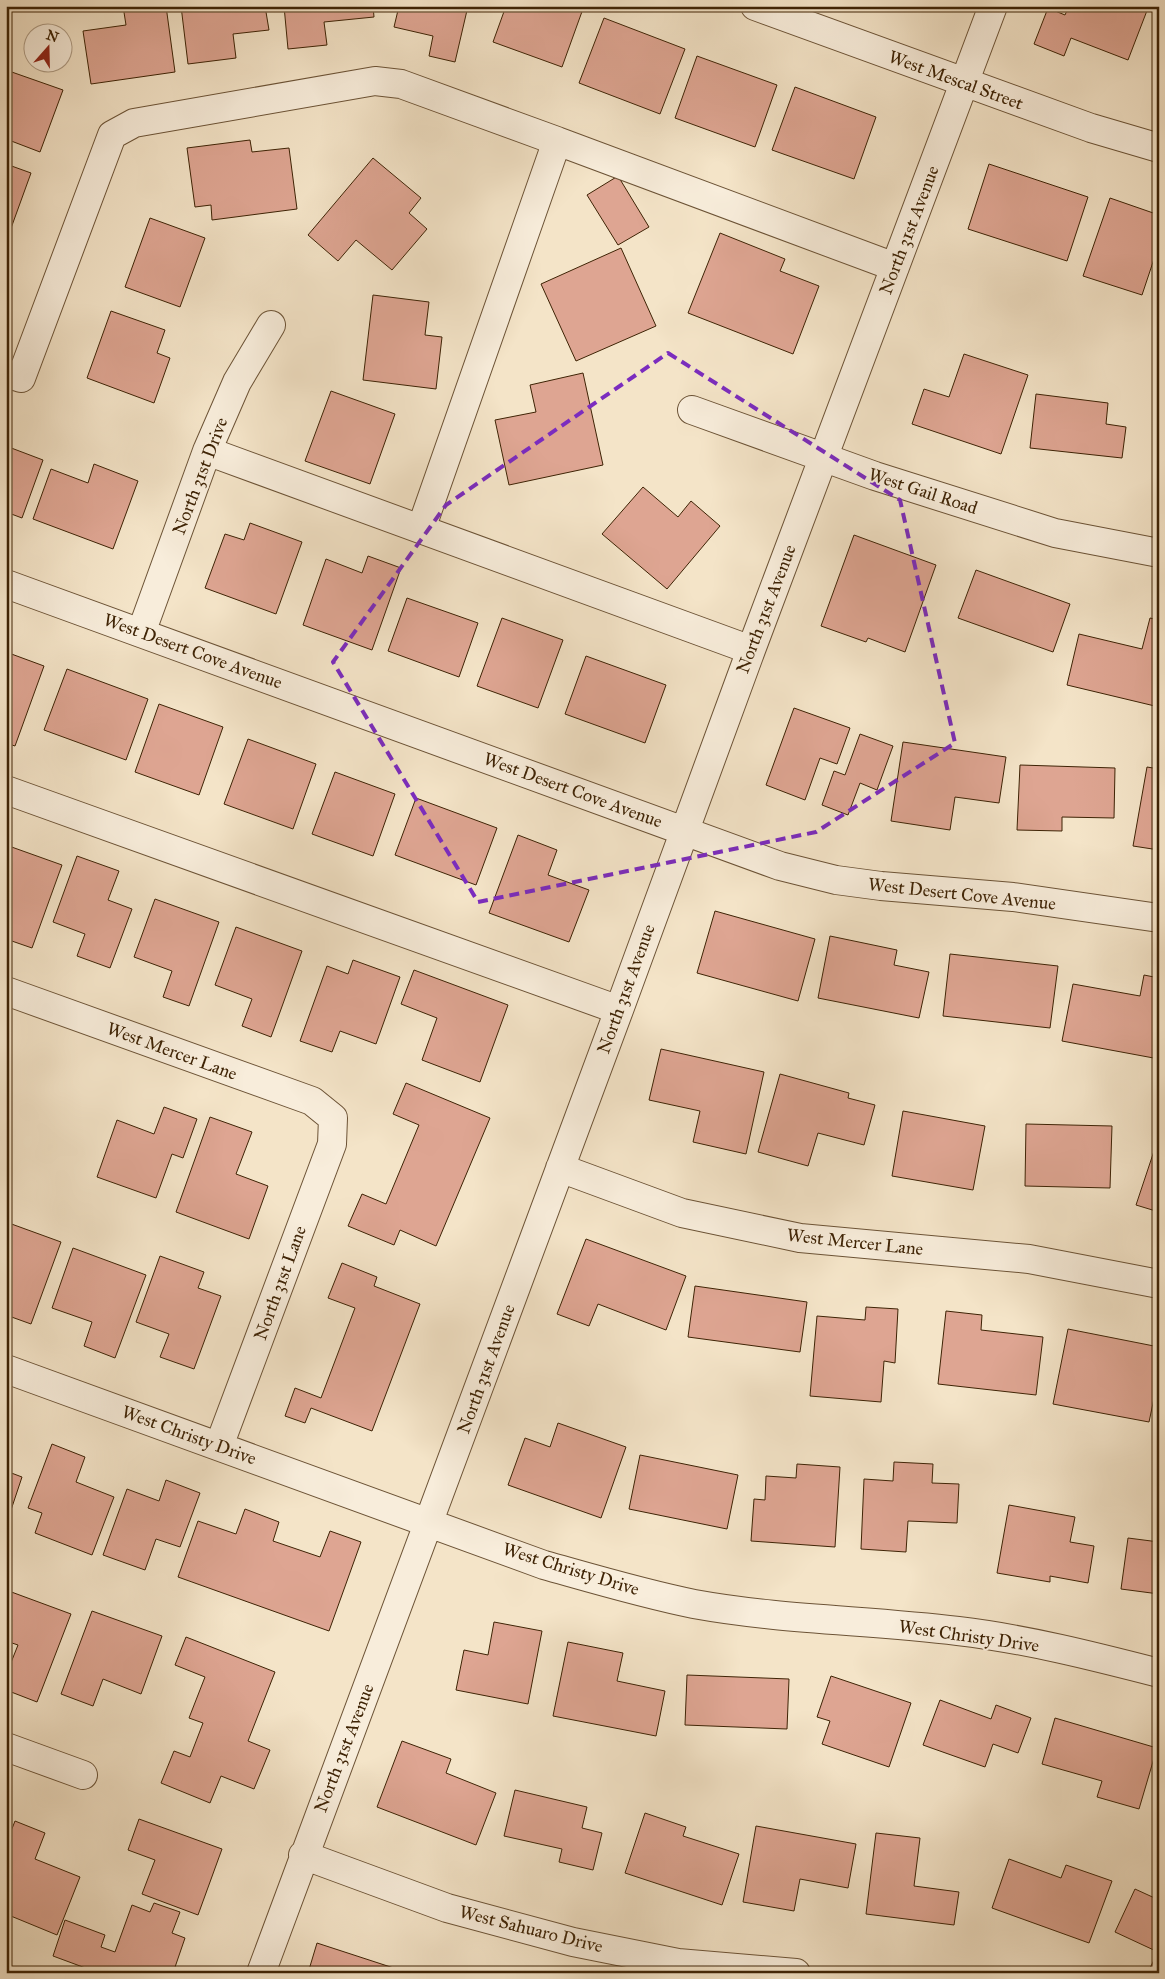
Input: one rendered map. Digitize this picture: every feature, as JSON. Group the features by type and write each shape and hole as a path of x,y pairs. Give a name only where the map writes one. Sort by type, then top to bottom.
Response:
{"street":[{"name":"West Mescal Street","path":"755,6 1091,128 1159,148"},
{"name":"North 31st Avenue","path":"261,1973 303,1855 619,1010 750,650 993,6"},
{"path":"6,373 21,378 112,135 134,123 375,81 401,84 557,140 895,267"},
{"path":"421,529 557,140"},
{"name":"North 31st Drive","path":"141,633 207,451 237,382 272,325"},
{"name":"West Gail Road","path":"692,410 952,502 1055,533 1159,553"},
{"path":"207,451 750,650"},
{"name":"West Desert Cove Avenue","path":"6,584 780,866 836,880 881,886 1012,896 1159,918"},
{"path":"6,790 619,1010"},
{"name":"West Mercer Lane","path":"6,991 312,1102 333,1118"},
{"name":"North 31st Lane","path":"219,1446 332,1144 333,1118"},
{"name":"West Mercer Lane","path":"560,1168 682,1213 800,1238 1029,1259 1159,1284"},
{"name":"West Christy Drive","path":"6,1369 544,1565 612,1584 694,1604 771,1616 960,1631 1032,1644 1159,1673"},
{"path":"6,1747 83,1775"},
{"name":"West Sahuaro Drive","path":"303,1855 447,1908 573,1942 678,1963 796,1973"}],"highlighted area":[{"path":"668,353 900,500 955,743 816,832 478,902 333,662 446,505"}],"building":[{"path":"123,6 166,6 175,72 91,84 83,31 126,25"},
{"path":"181,6 265,6 269,30 233,34 236,58 188,64"},
{"path":"284,6 373,6 374,17 324,22 327,45 288,49"},
{"path":"399,6 468,6 455,62 429,56 433,36 394,27"},
{"path":"506,6 584,6 562,67 493,42"},
{"path":"1069,6 1144,6 1148,8 1128,60 1071,38 1064,56 1034,44 1048,8 1065,15"},
{"path":"604,18 685,49 660,114 579,83"},
{"path":"697,56 777,85 755,147 675,118"},
{"path":"6,70 63,90 40,152 6,139"},
{"path":"795,87 876,117 854,179 772,150"},
{"path":"250,140 252,152 289,148 297,209 212,220 211,205 195,207 187,148"},
{"path":"373,158 421,198 409,213 427,229 392,270 356,240 338,261 308,235"},
{"path":"6,164 31,173 6,242"},
{"path":"989,164 1088,197 1067,261 968,229"},
{"path":"618,176 649,227 618,245 587,195"},
{"path":"1110,198 1159,215 1159,251 1157,250 1142,295 1083,276"},
{"path":"150,218 205,238 180,307 125,287"},
{"path":"720,233 785,259 780,271 819,286 793,354 688,313"},
{"path":"621,248 656,326 576,361 541,284"},
{"path":"373,295 429,302 425,335 442,337 436,389 363,380"},
{"path":"111,311 165,330 157,353 170,358 154,403 87,378"},
{"path":"964,354 1028,375 1001,454 912,424 924,389 949,397"},
{"path":"583,373 603,465 509,485 495,420 536,412 530,385"},
{"path":"331,391 395,414 370,484 305,461"},
{"path":"1036,394 1108,403 1106,424 1126,427 1122,458 1030,448"},
{"path":"6,446 43,460 22,518 6,512"},
{"path":"94,464 138,481 113,549 33,519 51,469 88,483"},
{"path":"643,487 678,517 691,501 720,526 667,589 602,534"},
{"path":"250,523 302,542 276,614 205,588 225,534 244,540"},
{"path":"854,535 936,565 905,652 868,638 866,642 821,626"},
{"path":"368,556 401,568 372,650 303,625 326,559 362,573"},
{"path":"976,570 1070,604 1053,652 958,618"},
{"path":"407,598 478,623 459,677 388,651"},
{"path":"502,618 563,640 538,708 477,686"},
{"path":"1150,618 1159,620 1159,707 1067,685 1079,634 1142,649"},
{"path":"6,652 44,666 15,746 6,743"},
{"path":"586,656 666,685 645,743 565,714"},
{"path":"67,669 148,699 126,760 44,730"},
{"path":"159,704 223,727 199,795 135,772"},
{"path":"794,708 850,728 837,764 820,758 805,800 766,785"},
{"path":"860,734 893,746 877,790 860,783 848,815 822,805 834,771 845,775"},
{"path":"248,739 316,764 293,829 224,804"},
{"path":"903,742 1006,757 999,803 955,797 950,830 891,821"},
{"path":"1020,765 1115,768 1114,818 1062,817 1062,831 1017,830"},
{"path":"1147,767 1159,769 1159,850 1133,846"},
{"path":"335,772 395,794 373,856 312,834"},
{"path":"416,798 497,828 476,885 395,855"},
{"path":"518,835 557,850 548,875 589,890 569,942 489,913"},
{"path":"6,845 62,865 32,948 6,939 6,924 11,911 6,909"},
{"path":"77,856 119,871 108,900 132,909 110,968 77,956 85,934 53,922"},
{"path":"155,899 219,922 189,1006 163,997 172,971 134,957"},
{"path":"715,911 815,939 798,1001 697,973"},
{"path":"236,927 302,951 271,1037 242,1026 252,999 215,985"},
{"path":"830,936 897,950 894,965 929,972 919,1018 818,998"},
{"path":"950,954 1058,966 1050,1028 943,1016"},
{"path":"353,960 400,977 376,1044 340,1031 332,1052 300,1041 327,966 348,974"},
{"path":"414,970 508,1005 480,1082 422,1060 437,1018 401,1004"},
{"path":"1144,975 1159,978 1159,1059 1062,1041 1073,984 1140,996"},
{"path":"661,1049 764,1072 746,1154 693,1142 700,1111 649,1100"},
{"path":"780,1074 849,1093 848,1098 875,1105 864,1145 818,1133 808,1166 758,1152"},
{"path":"406,1083 490,1118 436,1246 400,1230 394,1245 348,1226 362,1194 386,1204 419,1125 393,1114"},
{"path":"164,1107 197,1119 183,1158 172,1154 156,1198 97,1177 117,1120 154,1134"},
{"path":"903,1111 985,1126 973,1190 892,1176"},
{"path":"210,1117 252,1132 236,1174 268,1186 249,1239 176,1212"},
{"path":"1026,1124 1112,1126 1110,1188 1025,1186"},
{"path":"1155,1148 1159,1149 1159,1212 1136,1205"},
{"path":"6,1222 61,1242 31,1324 6,1315 6,1293 8,1287 6,1286"},
{"path":"586,1239 686,1276 666,1330 598,1304 589,1326 557,1314"},
{"path":"73,1248 146,1275 115,1358 84,1346 92,1322 52,1308"},
{"path":"160,1256 204,1272 198,1288 221,1296 194,1369 160,1357 169,1334 136,1322"},
{"path":"342,1263 377,1277 374,1286 420,1304 372,1431 311,1408 305,1423 285,1416 295,1388 321,1398 355,1308 328,1298"},
{"path":"695,1286 807,1302 800,1352 688,1337"},
{"path":"866,1307 898,1309 895,1363 884,1361 881,1402 810,1396 817,1316 865,1320"},
{"path":"946,1311 982,1315 981,1330 1043,1337 1036,1395 938,1384"},
{"path":"1068,1329 1159,1347 1159,1375 1149,1422 1053,1404"},
{"path":"558,1423 626,1447 601,1518 508,1485 525,1438 550,1447"},
{"path":"52,1444 85,1457 76,1482 114,1497 92,1555 35,1533 42,1513 28,1508"},
{"path":"640,1455 738,1475 727,1529 629,1509"},
{"path":"894,1462 933,1464 932,1483 959,1484 957,1523 908,1521 906,1552 861,1549 864,1479 893,1481"},
{"path":"797,1464 840,1467 835,1547 751,1541 754,1499 765,1500 766,1476 796,1478"},
{"path":"6,1471 22,1477 6,1525"},
{"path":"166,1480 200,1493 180,1547 156,1539 145,1570 103,1555 127,1489 159,1501"},
{"path":"1009,1505 1075,1517 1070,1542 1094,1546 1088,1583 1050,1576 1050,1582 997,1573"},
{"path":"245,1509 279,1522 273,1541 320,1557 330,1531 361,1542 329,1631 178,1577 198,1521 236,1534"},
{"path":"1128,1538 1159,1542 1159,1594 1121,1589"},
{"path":"6,1590 71,1614 37,1702 6,1690 6,1675 18,1645 6,1641"},
{"path":"92,1611 162,1636 141,1694 103,1679 93,1706 61,1694"},
{"path":"494,1622 542,1631 528,1704 456,1690 464,1650 488,1655"},
{"path":"186,1637 275,1672 248,1741 270,1750 254,1789 221,1776 210,1803 161,1783 174,1751 190,1757 203,1723 189,1718 205,1677 175,1665"},
{"path":"568,1642 623,1653 617,1681 665,1691 656,1736 553,1716"},
{"path":"687,1675 789,1679 787,1729 685,1725"},
{"path":"831,1676 911,1703 889,1767 822,1744 830,1721 817,1717"},
{"path":"940,1700 991,1719 996,1705 1031,1718 1018,1753 993,1744 985,1767 923,1745"},
{"path":"1055,1718 1157,1748 1139,1809 1097,1797 1102,1781 1042,1764"},
{"path":"402,1741 451,1759 446,1773 496,1793 476,1845 377,1807"},
{"path":"515,1790 587,1807 582,1828 602,1833 593,1870 559,1862 562,1849 504,1836"},
{"path":"645,1813 686,1827 683,1836 739,1854 722,1905 625,1873"},
{"path":"139,1819 222,1849 198,1915 142,1894 155,1860 128,1850"},
{"path":"15,1821 45,1833 35,1859 80,1877 57,1935 6,1914 6,1844"},
{"path":"756,1826 856,1844 848,1888 800,1879 794,1911 743,1902"},
{"path":"876,1833 920,1838 914,1886 959,1892 954,1925 866,1914"},
{"path":"1009,1859 1061,1878 1066,1865 1112,1881 1089,1943 992,1908"},
{"path":"1135,1889 1159,1900 1159,1973 1148,1972 1158,1952 1115,1932"},
{"path":"154,1903 180,1912 172,1933 185,1938 173,1973 99,1973 53,1956 65,1920 105,1935 101,1947 115,1952 132,1905 150,1912"},
{"path":"317,1943 409,1973 308,1973"}]}
